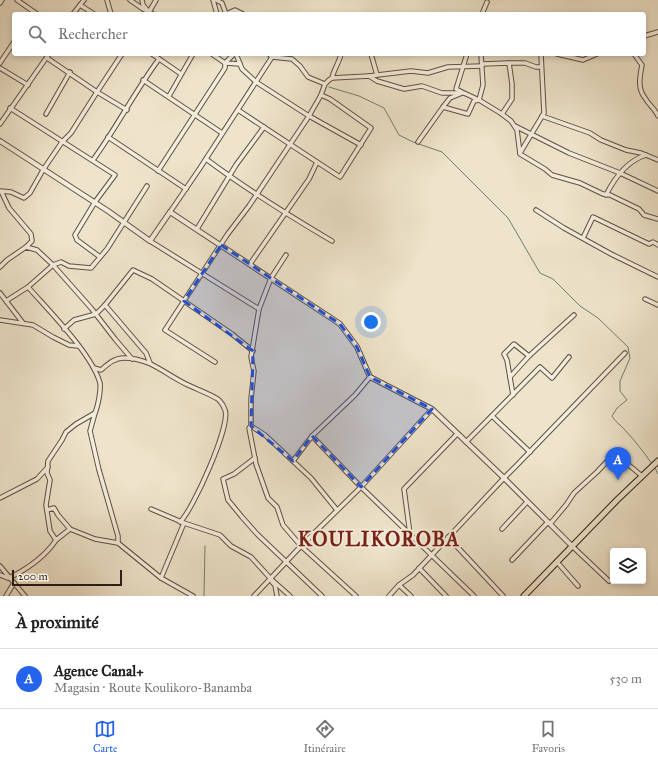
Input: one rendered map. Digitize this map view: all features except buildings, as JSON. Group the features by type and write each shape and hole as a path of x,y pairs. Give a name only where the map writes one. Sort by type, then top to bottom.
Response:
{"main road":[{"path":"524,596 649,468 656,463"}],"street":[{"path":"17,0 33,12"},
{"path":"75,12 84,0"},
{"path":"107,0 110,12"},
{"path":"130,0 148,12"},
{"path":"142,0 143,5 149,12"},
{"path":"150,12 156,0"},
{"path":"213,0 216,12"},
{"path":"216,0 222,3 225,12"},
{"path":"483,12 487,2"},
{"path":"80,5 91,12"},
{"path":"646,35 658,32"},
{"path":"0,63 12,45"},
{"path":"0,124 48,56 96,92 127,110"},
{"path":"0,191 11,192 24,198 30,193 43,170 62,142 71,133 121,56"},
{"path":"155,56 181,74"},
{"path":"169,96 192,56"},
{"path":"215,56 225,63 240,64"},
{"path":"158,171 225,68 225,63 233,56"},
{"path":"236,56 242,69 256,82 309,116 361,145"},
{"path":"150,241 238,110 270,56"},
{"path":"276,56 292,59 308,76 324,84"},
{"path":"332,78 333,70 341,56"},
{"path":"371,56 376,75"},
{"path":"466,56 456,89 479,100 502,114 513,125 517,130 520,154"},
{"path":"479,100 482,85 481,56"},
{"path":"520,154 544,113 541,56"},
{"path":"565,56 582,60 592,56"},
{"path":"635,56 642,65 639,82 643,97 656,111 658,116"},
{"path":"93,160 159,59"},
{"path":"502,114 512,99 512,84 508,63"},
{"path":"215,362 166,330 309,116 321,95 324,84 332,78 369,76 411,71 428,73 448,67 462,68 482,65 525,63 536,67 541,67"},
{"path":"0,68 28,85"},
{"path":"46,114 70,72"},
{"path":"369,76 378,81 404,89 422,86 442,93 464,93"},
{"path":"144,80 222,134"},
{"path":"418,142 450,98 464,93"},
{"path":"238,110 340,177 371,128 330,98 321,95"},
{"path":"443,107 468,114 474,101 479,100"},
{"path":"10,108 115,175 95,202 76,235 77,240 100,257"},
{"path":"542,116 590,133 601,140 626,150 658,160"},
{"path":"513,125 569,153 620,173 658,191"},
{"path":"197,228 230,176 264,127"},
{"path":"108,138 186,189"},
{"path":"0,141 95,202 150,241 259,309"},
{"path":"520,154 552,175 580,183 603,194 610,195 639,209 644,215 658,219"},
{"path":"606,195 620,173 631,162 646,155"},
{"path":"206,159 284,213 332,241"},
{"path":"250,264 309,179 317,162"},
{"path":"6,300 28,287 53,265 61,262 69,266 91,268 107,249 123,221 147,186"},
{"path":"0,191 9,208 31,234 32,241 0,267"},
{"path":"536,210 610,254 658,278"},
{"path":"170,212 197,228 340,324 357,347 370,377 432,409 609,581"},
{"path":"583,238 593,217 649,244 653,242 658,245"},
{"path":"26,247 37,250 53,265 96,314 132,359"},
{"path":"286,255 271,278 259,309 251,357 254,371 251,399 251,426 249,428 255,458 268,498 276,507 283,525 301,546 356,596"},
{"path":"64,329 74,320 96,314 105,306 133,270 152,279 232,334 253,351"},
{"path":"28,287 78,346 94,368 100,384 99,406 95,413 90,431 99,470 118,536 118,543"},
{"path":"0,293 23,323"},
{"path":"645,299 658,304"},
{"path":"105,306 146,354 150,363"},
{"path":"510,377 529,356 574,315"},
{"path":"0,320 33,325 69,345 78,346"},
{"path":"513,395 504,354 514,344 529,356"},
{"path":"389,596 419,568 625,354"},
{"path":"466,442 540,367 552,378 569,357"},
{"path":"94,368 101,370 111,361 123,358 150,363 186,384 219,400 226,412 225,425 207,475 184,518 161,578"},
{"path":"293,461 312,436 355,395 370,377"},
{"path":"254,596 301,546 361,487 432,409"},
{"path":"56,540 50,531 46,510 50,480 48,473 48,462 66,432 76,424 95,413"},
{"path":"492,416 530,452"},
{"path":"251,426 265,435 311,478 337,510"},
{"path":"410,534 404,489 457,434"},
{"path":"312,436 361,487 474,596"},
{"path":"512,560 560,513 574,493 613,455 618,456 642,476"},
{"path":"255,458 234,474 223,479 228,500 257,534 322,596"},
{"path":"0,498 37,479 48,467"},
{"path":"502,529 527,502"},
{"path":"46,510 54,508 70,529 96,539 118,543 161,578 193,596"},
{"path":"151,509 182,523 220,535 231,546 251,557 271,579 290,596"},
{"path":"0,575 10,578 23,571 51,549 56,540 70,529"},
{"path":"448,538 503,596"},
{"path":"557,562 578,586"},
{"path":"0,566 25,596"},
{"path":"419,568 446,596"},
{"path":"271,579 275,585 277,596"},
{"path":"6,596 14,583"},
{"path":"399,586 411,596"}],"highlighted area":[{"path":"221,245 340,324 357,347 370,377 432,409 361,487 312,436 293,461 251,426 253,351 184,301"}],"waterway":[{"path":"329,87 359,96 384,108 399,135 413,142 442,152 508,218 540,273 553,279 580,306 598,318 628,347 630,358 620,381 620,391 627,400 617,408 612,416 636,442 652,464"},
{"path":"655,468 658,474"},
{"path":"204,596 205,546"}],"place":[{"name":"Agence Canal+","path":"618,480"}],"district":[{"name":"KOULIKOROBA","path":"379,539"}]}
